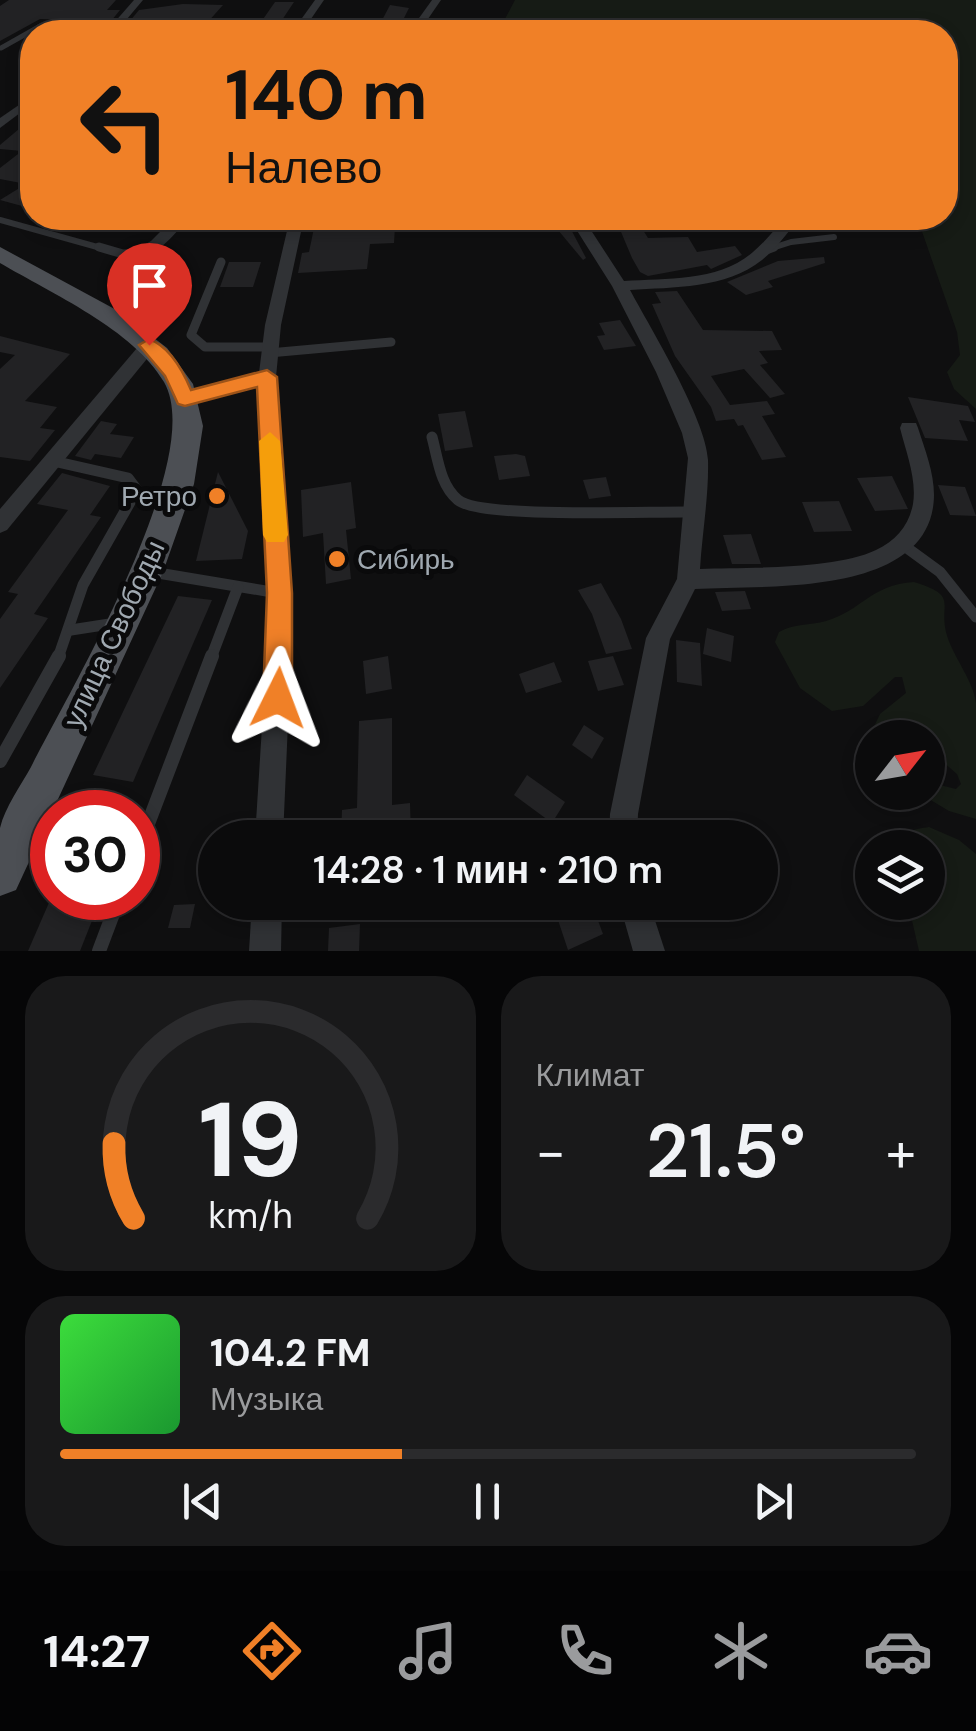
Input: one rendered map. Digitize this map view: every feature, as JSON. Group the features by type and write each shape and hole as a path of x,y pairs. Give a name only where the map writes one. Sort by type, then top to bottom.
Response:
{"main road":[{"path":"0,254 149,345 183,392"},
{"name":"улица Свободы","path":"0,874 146,572 170,509 185,457 189,426 183,392"}],"street":[{"path":"122,20 139,0"},
{"path":"0,124 20,108"},
{"path":"140,253 169,230"},
{"path":"270,820 280,593 267,377 294,230"},
{"path":"584,230 620,286 692,433 700,480 688,580 658,638 624,820"},
{"path":"620,286 708,278 739,269 782,230"},
{"path":"0,524 149,345"},
{"path":"183,392 267,377"},
{"path":"688,580 842,570 878,560 903,545 915,529 924,493 910,428"},
{"path":"265,951 266,920"},
{"path":"640,920 650,951"}],"lane":[{"path":"35,230 106,250 140,253"},
{"path":"763,251 790,242 834,237"},
{"path":"220,262 191,336 206,347 269,350 391,342"},
{"path":"432,436 446,488 474,508 515,514 554,510 694,512"},
{"path":"0,762 71,630 83,585 137,490 128,478 52,460"},
{"path":"903,545 940,572 976,617"},
{"path":"146,572 280,593"},
{"path":"160,792 238,587"},
{"path":"71,630 122,622"},
{"path":"99,951 111,920"}],"shaded area":[{"path":"515,0 976,0 976,409 954,389 947,372 960,355 957,332 921,230 958,230 958,20 504,20"},
{"path":"914,582 928,587 944,601 946,632 976,703 976,819 945,809 945,786 956,789 961,784 957,774 945,764 945,720 877,720 906,693 902,677 895,677 863,706 832,711 800,688 775,642 785,629 839,616 899,584"},
{"path":"945,834 976,854 976,951 919,951 912,920 945,920"}],"building":[{"path":"9,0 116,0 107,10 120,10 112,20 20,20 20,30 0,41 0,6"},
{"path":"275,2 294,2 282,20 262,20"},
{"path":"183,4 223,5 210,20 131,20 139,10"},
{"path":"390,5 409,8 403,20 382,20"},
{"path":"20,128 20,151 0,149"},
{"path":"20,153 20,183 0,179 0,168"},
{"path":"20,188 20,205 0,200"},
{"path":"314,230 395,230 394,243 370,244 367,269 298,273 302,253 309,252"},
{"path":"558,230 571,230 586,258 583,260"},
{"path":"620,230 643,230 648,238 688,237 697,252 735,246 742,255 711,269 707,265 648,276 640,272"},
{"path":"824,257 825,263 768,281 773,287 746,295 727,282 778,261"},
{"path":"229,262 261,262 253,287 220,287"},
{"path":"677,291 703,330 772,331 782,350 759,351 768,363 760,365 785,394 770,398 744,369 711,376 730,405 767,401 775,414 762,416 786,457 762,460 743,425 738,426 734,419 716,421 711,407 675,356 652,304 661,303 655,292"},
{"path":"620,320 636,346 604,350 597,336 605,335 599,323"},
{"path":"0,336 70,354 25,401 57,407 40,428 55,430 30,461 0,457 0,369 15,355 0,352"},
{"path":"908,397 968,406 975,422 959,420 968,441 925,438"},
{"path":"465,411 473,447 445,451 438,414"},
{"path":"101,421 117,424 110,434 134,437 121,458 95,454 91,460 75,456"},
{"path":"494,456 525,456 530,476 499,480"},
{"path":"218,472 248,531 242,559 196,561"},
{"path":"62,473 110,486 90,515 101,517 34,614 48,618 0,688 0,619 18,594 8,592 68,510 37,504"},
{"path":"892,476 908,509 875,511 857,478"},
{"path":"606,477 611,496 589,499 583,480"},
{"path":"351,482 356,528 346,530 351,579 326,584 323,533 303,537 301,490"},
{"path":"938,485 965,487 976,516 950,515"},
{"path":"839,501 852,531 814,532 802,502"},
{"path":"751,534 761,564 732,564 723,535"},
{"path":"601,583 632,649 606,654 592,614 578,590"},
{"path":"745,591 751,609 722,611 715,592"},
{"path":"178,596 212,600 133,782 93,775"},
{"path":"707,628 734,636 731,662 703,654"},
{"path":"676,640 700,643 702,686 677,682"},
{"path":"388,656 392,689 366,694 363,661"},
{"path":"613,656 624,685 598,691 588,661"},
{"path":"554,662 562,682 526,693 519,674"},
{"path":"392,718 392,805 410,803 410,820 342,820 342,810 357,808 359,721"},
{"path":"584,725 604,738 592,759 572,745"},
{"path":"527,775 565,802 554,820 548,820 514,795"},
{"path":"195,904 190,928 168,928 174,905"},
{"path":"41,920 92,920 80,951 28,951"},
{"path":"558,920 598,920 603,934 568,950"},
{"path":"360,924 359,951 328,951 329,928"}],"slow traffic":[{"path":"270,441 276,535"}],"place":[{"name":"Ретро","path":"217,496"},
{"name":"Сибирь","path":"337,559"}],"route":[{"path":"149,345 174,374 185,399 267,377 280,593 278,698"}]}
